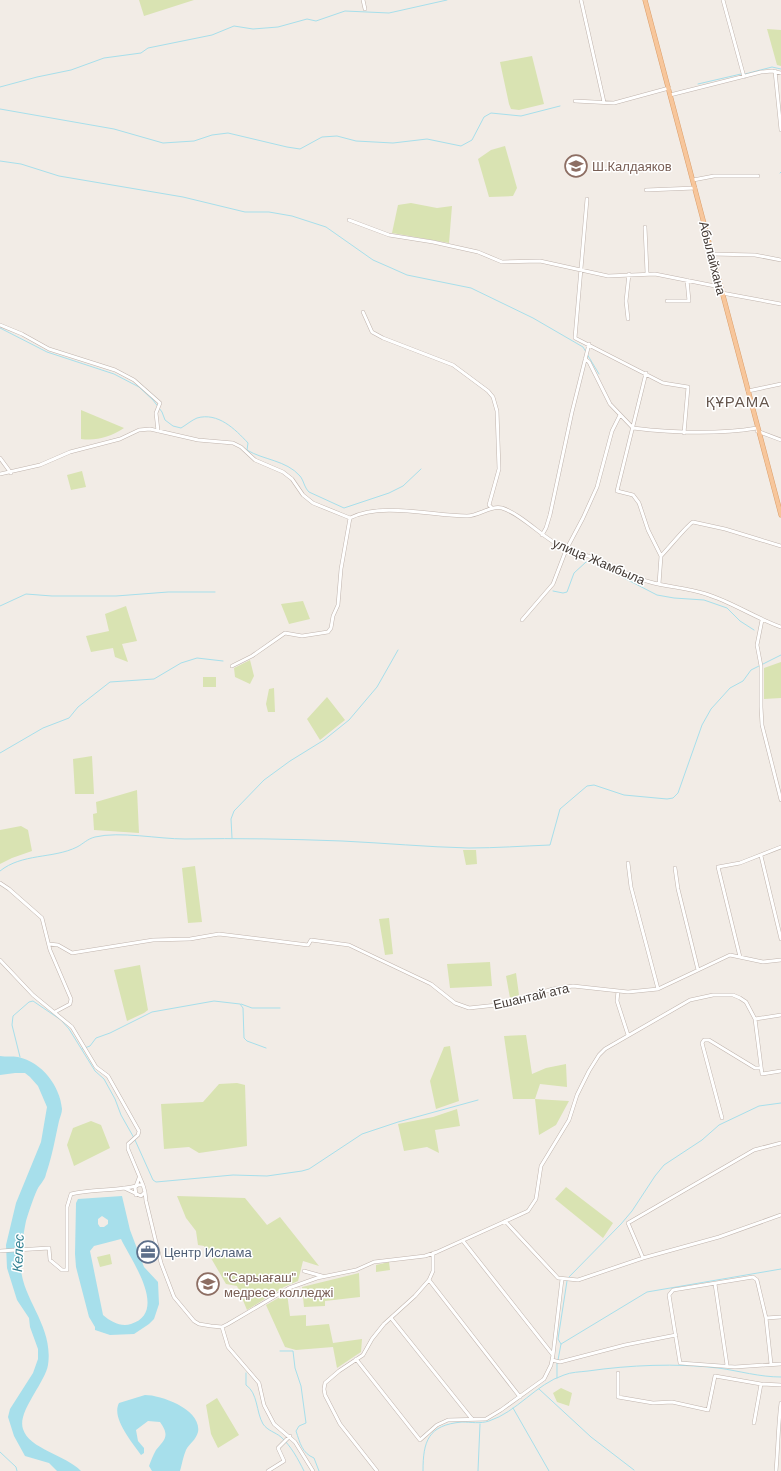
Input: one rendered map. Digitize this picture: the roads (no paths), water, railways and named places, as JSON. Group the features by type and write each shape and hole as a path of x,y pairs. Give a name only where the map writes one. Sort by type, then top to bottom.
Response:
{"main road":[{"name":"Абылайхана","path":"646,0 757,429 781,515"}],"street":[{"path":"362,0 365,9"},
{"path":"581,0 604,102"},
{"path":"723,0 744,77"},
{"path":"775,71 781,130"},
{"path":"670,94 761,72 775,71 781,73"},
{"path":"575,101 614,103 668,88"},
{"path":"693,180 714,176 758,176"},
{"path":"646,190 695,188"},
{"path":"587,199 575,338 663,383 688,387 684,433"},
{"path":"349,220 389,235 434,242 478,252 502,262 540,261 608,276 647,273 720,287"},
{"path":"645,227 647,273"},
{"path":"712,254 756,255 781,260"},
{"path":"628,319 626,302 629,274"},
{"path":"667,301 688,301 687,280"},
{"path":"722,293 781,304"},
{"path":"0,474 11,473 40,465 70,452 120,440 139,430 158,431 198,440 237,445 256,460 283,472 292,479 304,495 313,503 350,518 373,512 398,511 422,511 468,516 481,514 492,508 489,504 499,469 500,458 497,411 493,397 488,391 453,365 382,338 372,332 363,312"},
{"path":"0,325 22,334 49,349 115,370 134,380 160,402 156,413 158,431"},
{"path":"542,535 550,515 572,412 589,344"},
{"path":"585,359 589,362 610,404 633,428 684,433 726,433 757,429 781,440"},
{"path":"646,373 617,491 633,495 639,504 648,530 661,556 659,584"},
{"path":"748,391 781,384"},
{"path":"522,620 533,605 549,590 566,550 597,487 612,431 620,415"},
{"path":"0,458 11,473"},
{"name":"улица Жамбыла","path":"492,508 500,508 510,511 542,535 566,550 598,559 648,582 707,594 762,620 781,627"},
{"path":"232,666 252,656 285,633 302,636 328,632 331,628 333,616 338,605 341,569 350,518"},
{"path":"661,556 677,540 689,523 693,522 725,529 781,546"},
{"path":"762,620 757,645 761,666 762,725 781,800"},
{"path":"740,956 718,867 740,863 781,847"},
{"path":"761,856 781,938"},
{"path":"628,863 632,887 658,989"},
{"path":"675,868 678,889 698,970"},
{"path":"0,883 42,918 50,950 71,999 70,1004 55,1012"},
{"name":"Ешантай ата","path":"49,944 58,945 72,953 153,940 190,939 219,934 308,946 311,940 349,945 431,984 454,1003 469,1008 497,1004 553,989 573,986 640,992 658,989 730,955 763,962 781,960"},
{"path":"0,960 33,995 72,1026 96,1067 108,1076 139,1131 138,1135 128,1144 128,1149 143,1185 161,1262 177,1303 199,1324 222,1327 289,1288 323,1277 356,1270 374,1262 433,1253 482,1234 505,1220 528,1211 536,1199 541,1166 569,1120 577,1095 599,1055 605,1049 690,1000 713,996 733,995 746,1002 755,1019 760,1068 762,1074 781,1071"},
{"path":"618,991 617,1001 628,1036"},
{"path":"755,1019 781,1015"},
{"path":"722,1118 702,1043 704,1040 709,1040 755,1068 760,1068"},
{"path":"643,1258 628,1222 754,1150 781,1143"},
{"path":"137,1195 134,1191 139,1178"},
{"path":"0,1251 49,1248 50,1260 62,1270 67,1270 67,1214 71,1194 90,1190 124,1188 143,1185"},
{"path":"124,1188 146,1201"},
{"path":"137,1195 141,1196 145,1192"},
{"path":"505,1220 558,1278 578,1280 643,1258 720,1238 781,1214"},
{"path":"463,1241 553,1355"},
{"path":"377,1471 340,1424 324,1389 325,1382 363,1355 372,1339 391,1318 411,1301 429,1280 433,1271 433,1253"},
{"path":"304,1271 323,1277"},
{"path":"771,1364 766,1318 757,1280 754,1277 673,1290 669,1294 680,1363 727,1365 735,1367 781,1364"},
{"path":"356,1359 420,1440 438,1424 448,1420 486,1419 544,1379 553,1355 562,1278"},
{"path":"429,1280 520,1397"},
{"path":"715,1284 727,1365"},
{"path":"766,1318 781,1317"},
{"path":"391,1318 472,1419"},
{"path":"222,1327 228,1347 259,1383 264,1405 274,1424 290,1436 313,1471"},
{"path":"552,1360 560,1362 625,1345 676,1335"},
{"path":"618,1373 618,1397 653,1403 672,1402 708,1410 715,1376 761,1384 781,1385"},
{"path":"754,1422 761,1384"},
{"path":"776,1471 779,1442 777,1432 781,1403"},
{"path":"268,1471 284,1460 278,1448 290,1436"}],"water":[{"name":"Келес","path":"0,1056 18,1057 35,1064 54,1084 61,1100 62,1112 50,1161 44,1180 37,1190 30,1209 26,1221 22,1244 22,1278 42,1325 49,1351 46,1372 27,1406 22,1422 23,1429 32,1442 66,1460 81,1471 57,1471 49,1463 25,1456 14,1436 8,1417 10,1409 33,1373 38,1359 38,1349 30,1327 29,1318 17,1300 7,1268 6,1245 16,1203 41,1142 47,1107 38,1086 25,1073 0,1075"},
{"path":"122,1196 130,1230 144,1267 158,1282 159,1304 154,1319 134,1334 110,1335 95,1330 95,1327 89,1317 76,1267 76,1203 78,1199","holes":["102,1216 108,1220 108,1224 104,1227 100,1227 98,1224 98,1219","121,1239 139,1272 147,1297 147,1309 142,1318 127,1325 116,1323 103,1315 90,1251 94,1246"]},
{"path":"145,1395 161,1398 179,1405 194,1417 198,1424 197,1435 186,1450 180,1471 152,1471 149,1466 156,1450 164,1440 166,1434 160,1422 148,1421 136,1430 138,1441 144,1448 144,1453 141,1455 120,1423 117,1409 119,1403"}],"waterway":[{"path":"0,87 71,70 104,58 141,53 148,48 212,35 234,26 253,29 278,27 307,19 316,21 345,11 389,13 447,0"},
{"path":"745,74 772,67 781,69"},
{"path":"698,84 741,74"},
{"path":"0,109 114,129 163,143 194,141 212,135 228,133 300,149 322,137 337,136 356,141 393,143 427,139 461,146 472,140 484,117 491,113 521,116 560,106"},
{"path":"0,161 21,164 59,176 183,197 245,212 269,212 292,216 326,227 373,260 407,275 471,288 533,318 583,347 586,352"},
{"path":"0,328 47,352 114,374 139,387 153,400 162,412 165,420 173,426 181,428 197,418 205,417 212,417 226,423 238,432 248,443 247,450 288,467 300,476 309,492 344,508 389,493 403,486 421,469"},
{"path":"587,354 599,374"},
{"path":"553,591 563,593 567,592 574,573 586,562 593,562 657,595 704,600 727,608 740,621 754,630"},
{"path":"0,606 26,594 52,596 116,596 168,592 215,592"},
{"path":"232,838 231,819 234,811 264,780 290,761 324,740 349,720 377,687 398,650"},
{"path":"0,871 18,861 68,851 87,840 105,835 127,835 174,839 342,841 469,848 550,845 560,809 587,786 594,785 624,795 667,799 673,798 678,793 702,725 711,709 730,688 743,681 751,670 781,655"},
{"path":"0,753 43,728 69,718 78,707 110,682 154,679 181,663 197,658 223,661"},
{"path":"20,1057 12,1025 13,1016 29,1002 33,1001 61,1020 69,1029 95,1071 104,1079 134,1138"},
{"path":"82,1049 90,1046 96,1038 110,1033 152,1012 214,1001 240,1004 243,1008 244,1038 247,1041 266,1048"},
{"path":"241,1004 252,1008 280,1008"},
{"path":"135,1140 153,1180 156,1182 233,1175 267,1176 309,1169 362,1134 398,1122 478,1100"},
{"path":"568,1278 621,1224 632,1211 664,1165 702,1140 719,1125 759,1106 781,1103"},
{"path":"558,1360 561,1344 647,1292 781,1269"},
{"path":"561,1344 558,1339 567,1281"},
{"path":"280,1351 293,1351 295,1368 301,1386 306,1423 299,1426 296,1431 302,1447 310,1456 314,1458 319,1471"},
{"path":"557,1363 557,1378"},
{"path":"423,1471 426,1443 435,1431 451,1424 462,1422 476,1423 489,1421 499,1417 544,1385 554,1379 570,1373 620,1367 669,1365 702,1366 757,1375 781,1377"},
{"path":"246,1373 246,1385 253,1393 263,1424 279,1435 288,1444 304,1471"},
{"path":"539,1389 591,1437 634,1470"},
{"path":"513,1408 549,1471"},
{"path":"478,1471 480,1424"},
{"path":"0,1452 16,1467 17,1471"}],"place":[{"name":"Ш.Калдаяков","path":"576,166"},
{"name":"Центр Ислама","path":"148,1252"},
{"name":"\"Сарыағаш\" медресе колледжі","path":"208,1284"}],"district":[{"name":"ҚҰРАМА","path":"738,402"}]}
